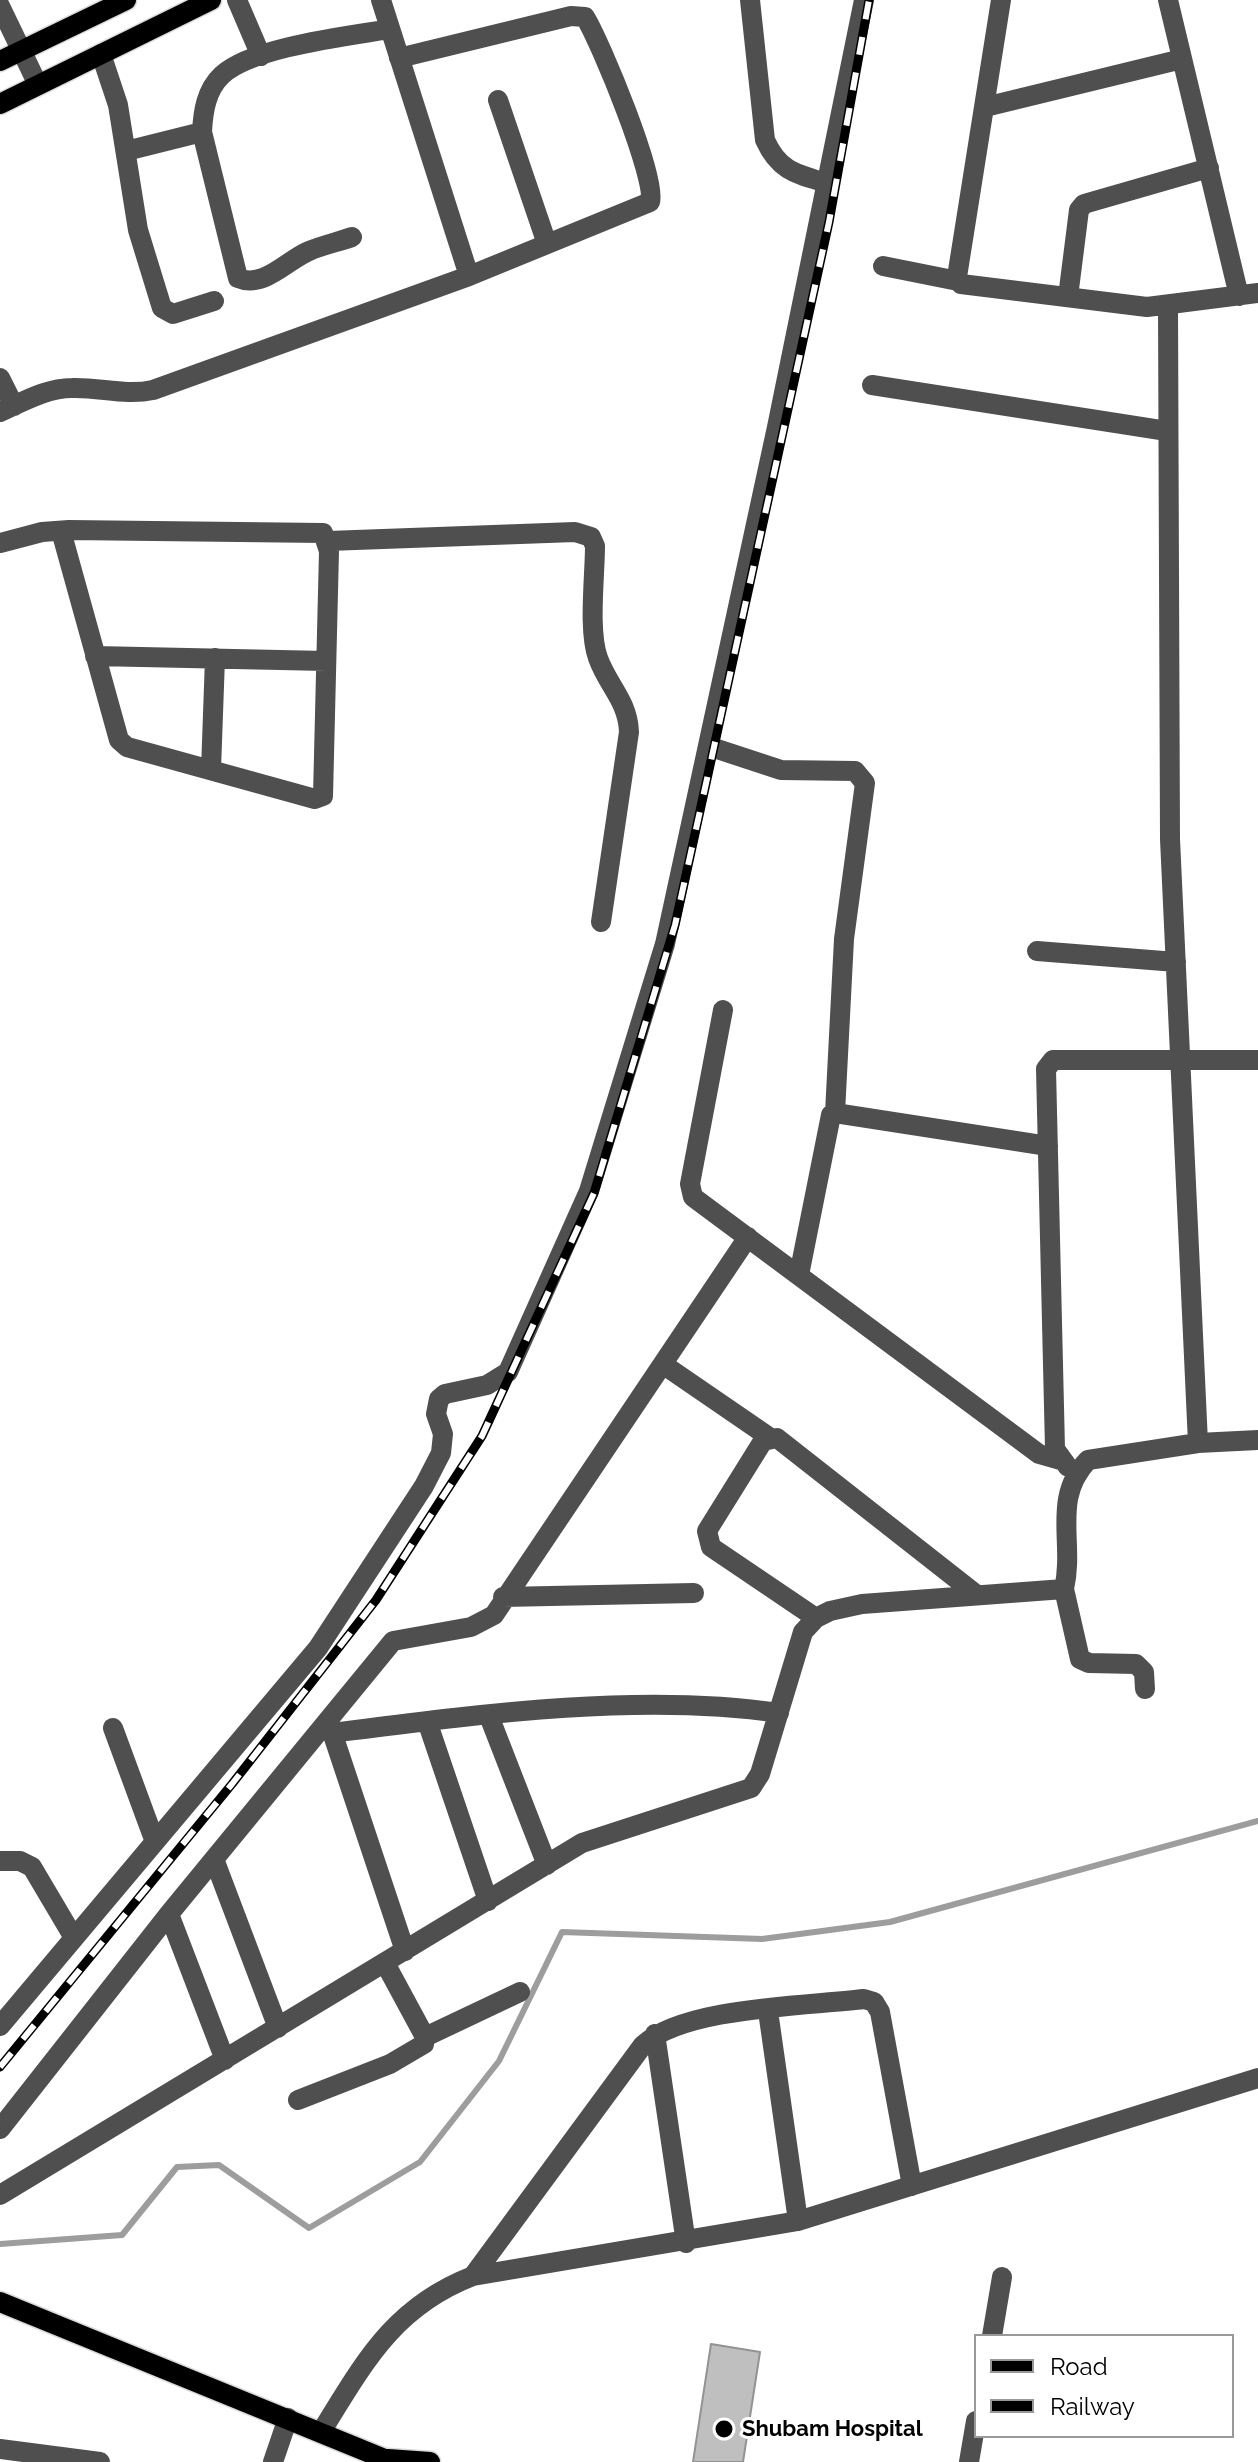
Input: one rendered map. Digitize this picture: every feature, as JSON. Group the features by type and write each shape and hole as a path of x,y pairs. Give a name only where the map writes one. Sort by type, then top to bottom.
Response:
{"main road":[{"path":"0,61 126,0"},
{"path":"0,104 211,0"},
{"path":"0,2302 390,2460 430,2462"}],"street":[{"path":"237,0 261,56"},
{"path":"381,0 469,276"},
{"path":"750,0 765,140 774,158 786,171 827,183"},
{"path":"0,2026 318,1648 424,1486 444,1444 436,1414 439,1399 445,1394 487,1385 508,1372 589,1191 665,944 864,0"},
{"path":"958,281 1001,0"},
{"path":"883,266 961,284 1168,307 1249,295 1209,168 1168,0"},
{"path":"0,6 38,85"},
{"path":"0,378 7,409 45,393 72,388 138,394 153,390 469,276 650,202 652,196 635,136 585,17 571,16 399,58"},
{"path":"352,237 309,251 265,276 243,281 238,278 202,132 203,111 210,92 222,75 241,62 390,29"},
{"path":"101,54 115,93 138,230 162,308 173,314 214,301"},
{"path":"985,107 1182,59"},
{"path":"498,100 547,244"},
{"path":"126,151 202,132"},
{"path":"1068,297 1079,210 1084,204 1209,168"},
{"path":"1168,307 1170,839 1198,1443"},
{"path":"872,385 1167,431"},
{"path":"0,543 61,531 323,533 328,541 323,796 315,799 127,747 119,740 61,531"},
{"path":"328,541 575,532 591,537 595,546 595,648 629,716 601,922"},
{"path":"95,656 326,661"},
{"path":"211,770 215,658"},
{"path":"708,746 781,770 855,771 865,783 844,939 835,1113 831,1115 799,1275"},
{"path":"1037,951 1176,962"},
{"path":"723,1010 690,1191 1039,1454 1068,1467 1088,1460 1198,1443 1258,1440"},
{"path":"1145,1689 1144,1672 1136,1664 1089,1663 1080,1659 1064,1589 1068,1467 1055,1449 1046,1069 1053,1060 1258,1060"},
{"path":"835,1113 1048,1146"},
{"path":"0,2129 214,1859 330,1726 393,1641 482,1623 494,1615 503,1597 664,1365 748,1237"},
{"path":"664,1365 769,1437 777,1438 977,1595"},
{"path":"769,1437 763,1441 707,1531 708,1539 711,1547 816,1618"},
{"path":"0,2195 582,1843 751,1788 760,1774 803,1632 816,1618 862,1604 1064,1589"},
{"path":"503,1597 694,1593"},
{"path":"330,1726 680,1704 779,1713"},
{"path":"489,1716 547,1865"},
{"path":"427,1721 488,1901"},
{"path":"330,1726 405,1951"},
{"path":"113,1728 155,1842"},
{"path":"214,1859 278,2028"},
{"path":"0,1861 20,1861 32,1867 74,1938"},
{"path":"169,1914 225,2060"},
{"path":"298,2100 390,2064 424,2044 425,2037 385,1963"},
{"path":"425,2037 520,1992"},
{"path":"473,2276 643,2045 655,2034 688,2020 864,1999 874,2002 880,2012 912,2186"},
{"path":"768,2011 798,2221"},
{"path":"655,2034 686,2243"},
{"path":"321,2432 389,2329 428,2297 473,2276 686,2243 798,2221 1258,2078"},
{"path":"992,2334 1002,2277"},
{"path":"273,2462 288,2418"},
{"path":"969,2462 974,2433"},
{"path":"0,2449 100,2462"}],"building":[{"path":"711,2344 760,2352 743,2462 693,2462"}],"waterway":[{"path":"0,2244 122,2235 177,2167 219,2165 309,2228 420,2162 499,2061 562,1932 762,1939 890,1922 1258,1821"}],"railway":[{"path":"0,2067 232,1784 376,1600 482,1436 594,1193 675,925 829,222 869,0"}],"place":[{"name":"Shubam Hospital","path":"724,2429"}]}
